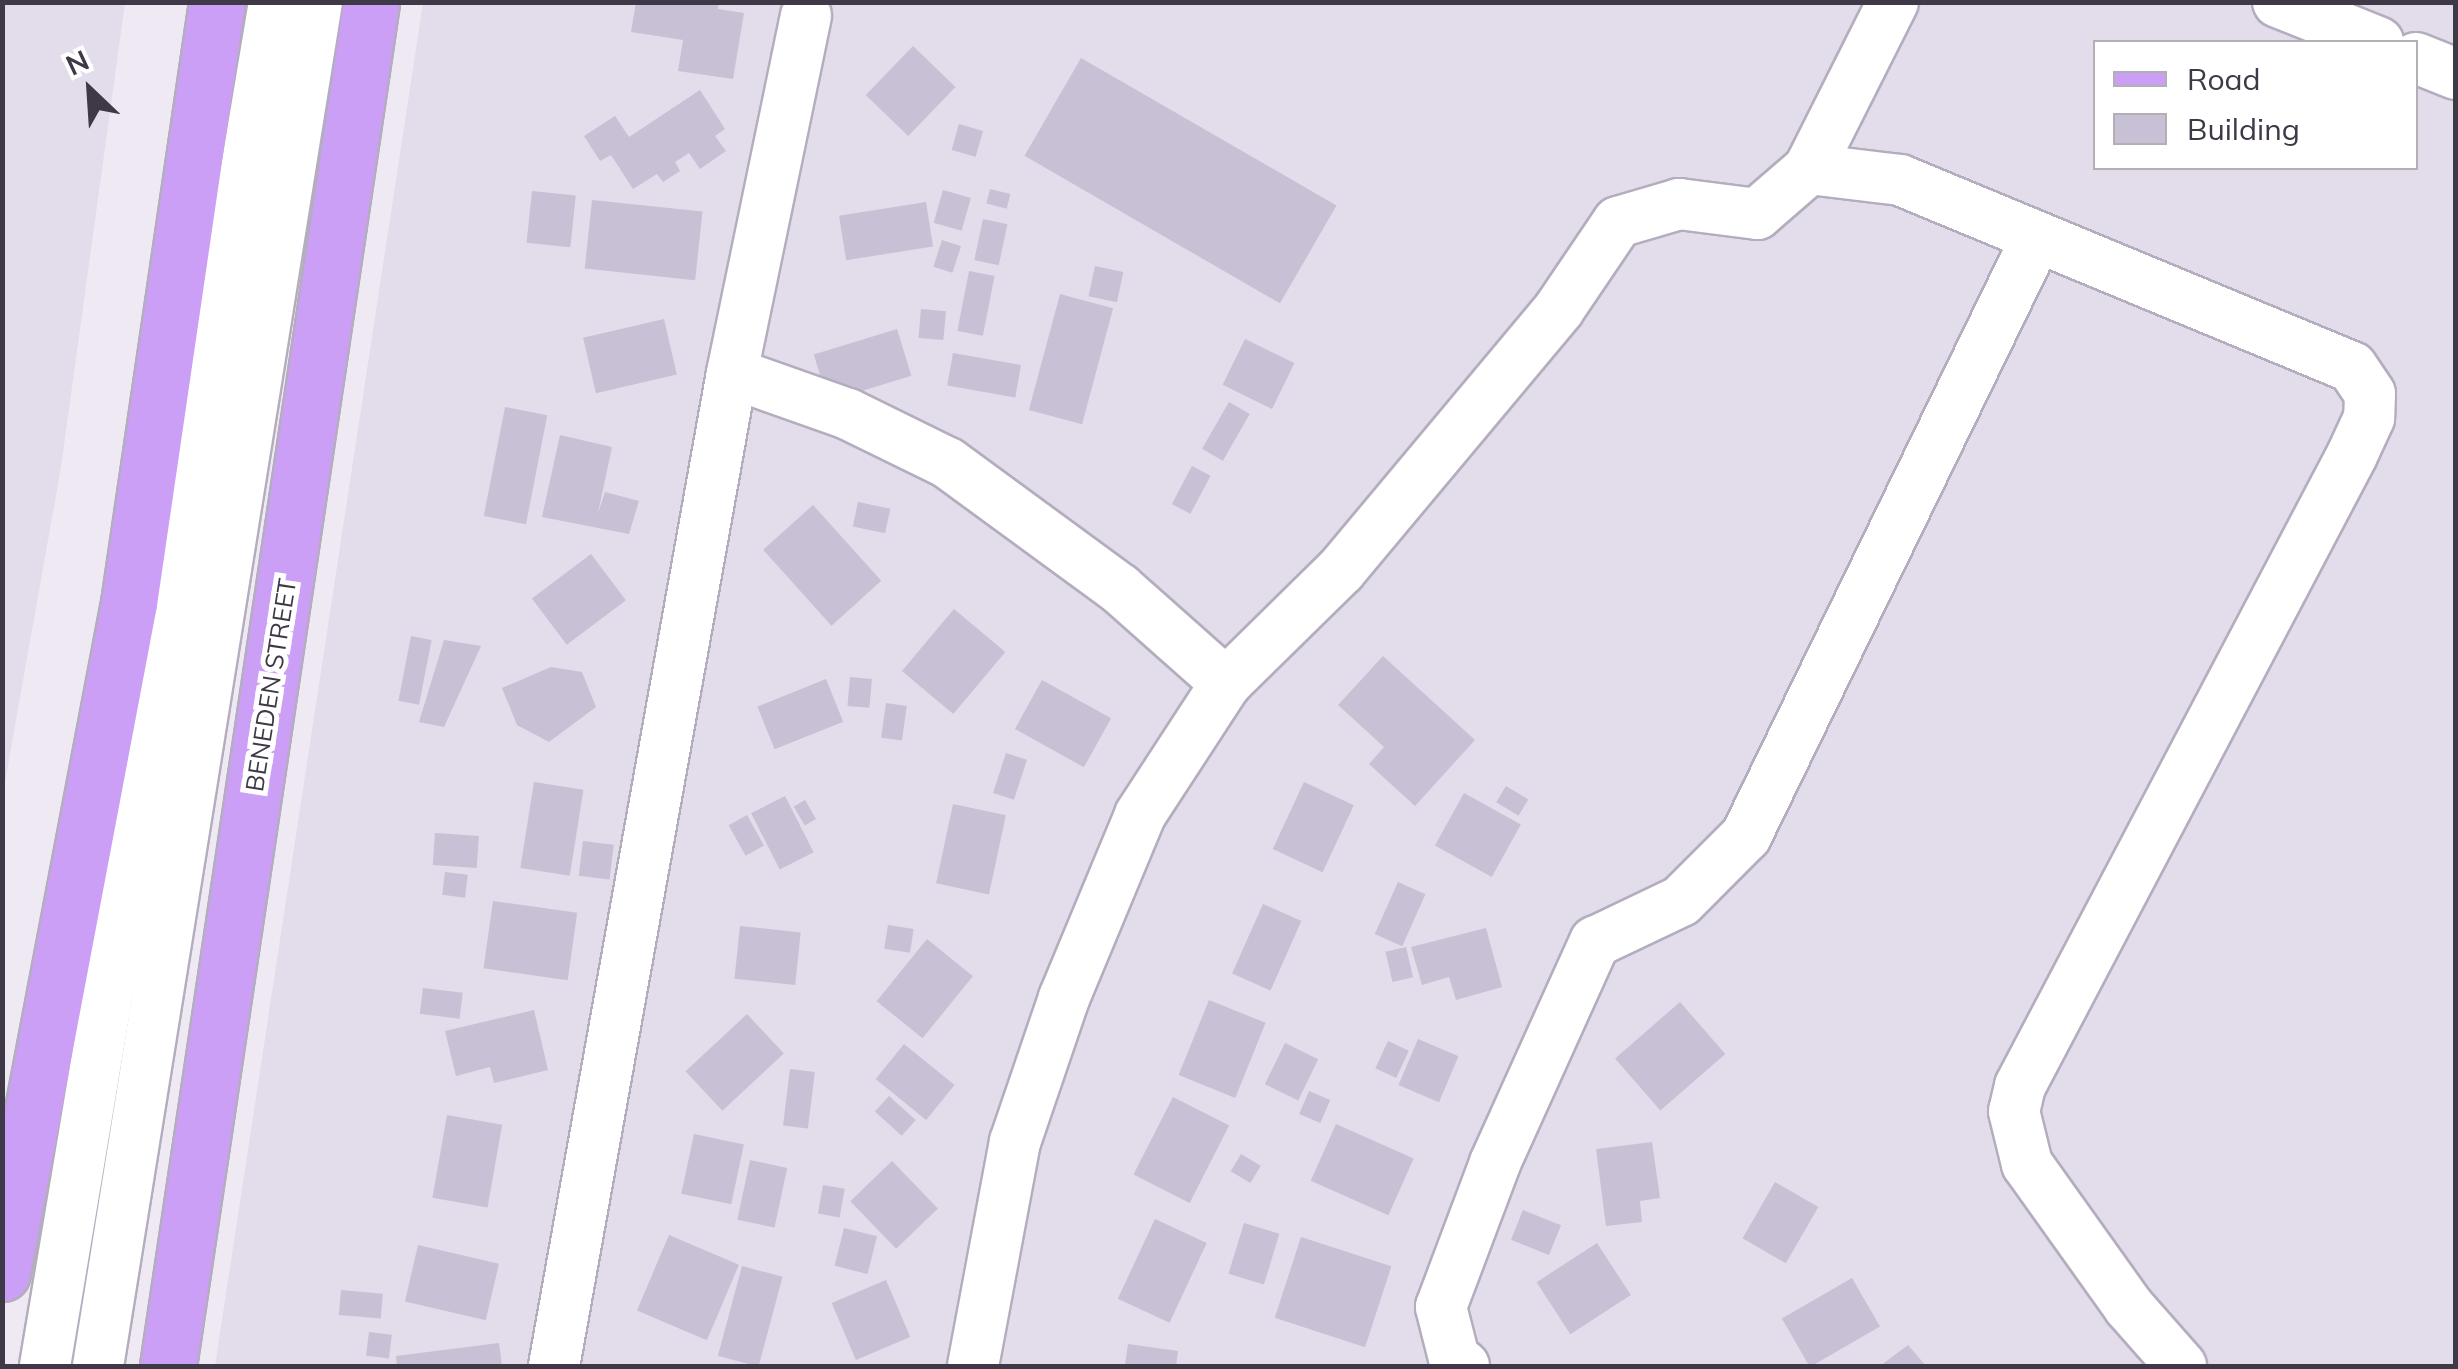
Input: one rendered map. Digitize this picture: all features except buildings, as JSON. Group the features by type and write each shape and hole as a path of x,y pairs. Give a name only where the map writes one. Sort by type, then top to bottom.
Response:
{"main road":[{"path":"2,1273 129,604 217,2"},
{"name":"BENEDEN STREET","path":"168,1366 371,2"}],"street":[{"path":"45,1366 274,2"},
{"path":"98,1366 317,2"},
{"path":"974,1366 1015,1142 1064,998 1140,815 1226,683 1341,570 1559,309 1618,222 1678,204 1757,214 1809,169 1893,2"},
{"path":"2289,4 2373,40"},
{"path":"554,1366 732,374 806,16"},
{"path":"2418,59 2456,74"},
{"path":"1809,169 1900,180 2352,367 2370,394 2369,418 2352,455 2020,1086 2014,1111 2028,1164 2129,1308 2181,1366"},
{"path":"1464,1366 1454,1358 1441,1308 1495,1163 1595,942 1681,901 1746,836 2036,239"},
{"path":"732,374 848,414 948,463 1120,590 1226,683"}],"shaded area":[{"path":"3,2 125,3 61,467 3,793"},
{"path":"423,3 2455,3 2455,1366 215,1366"}]}
